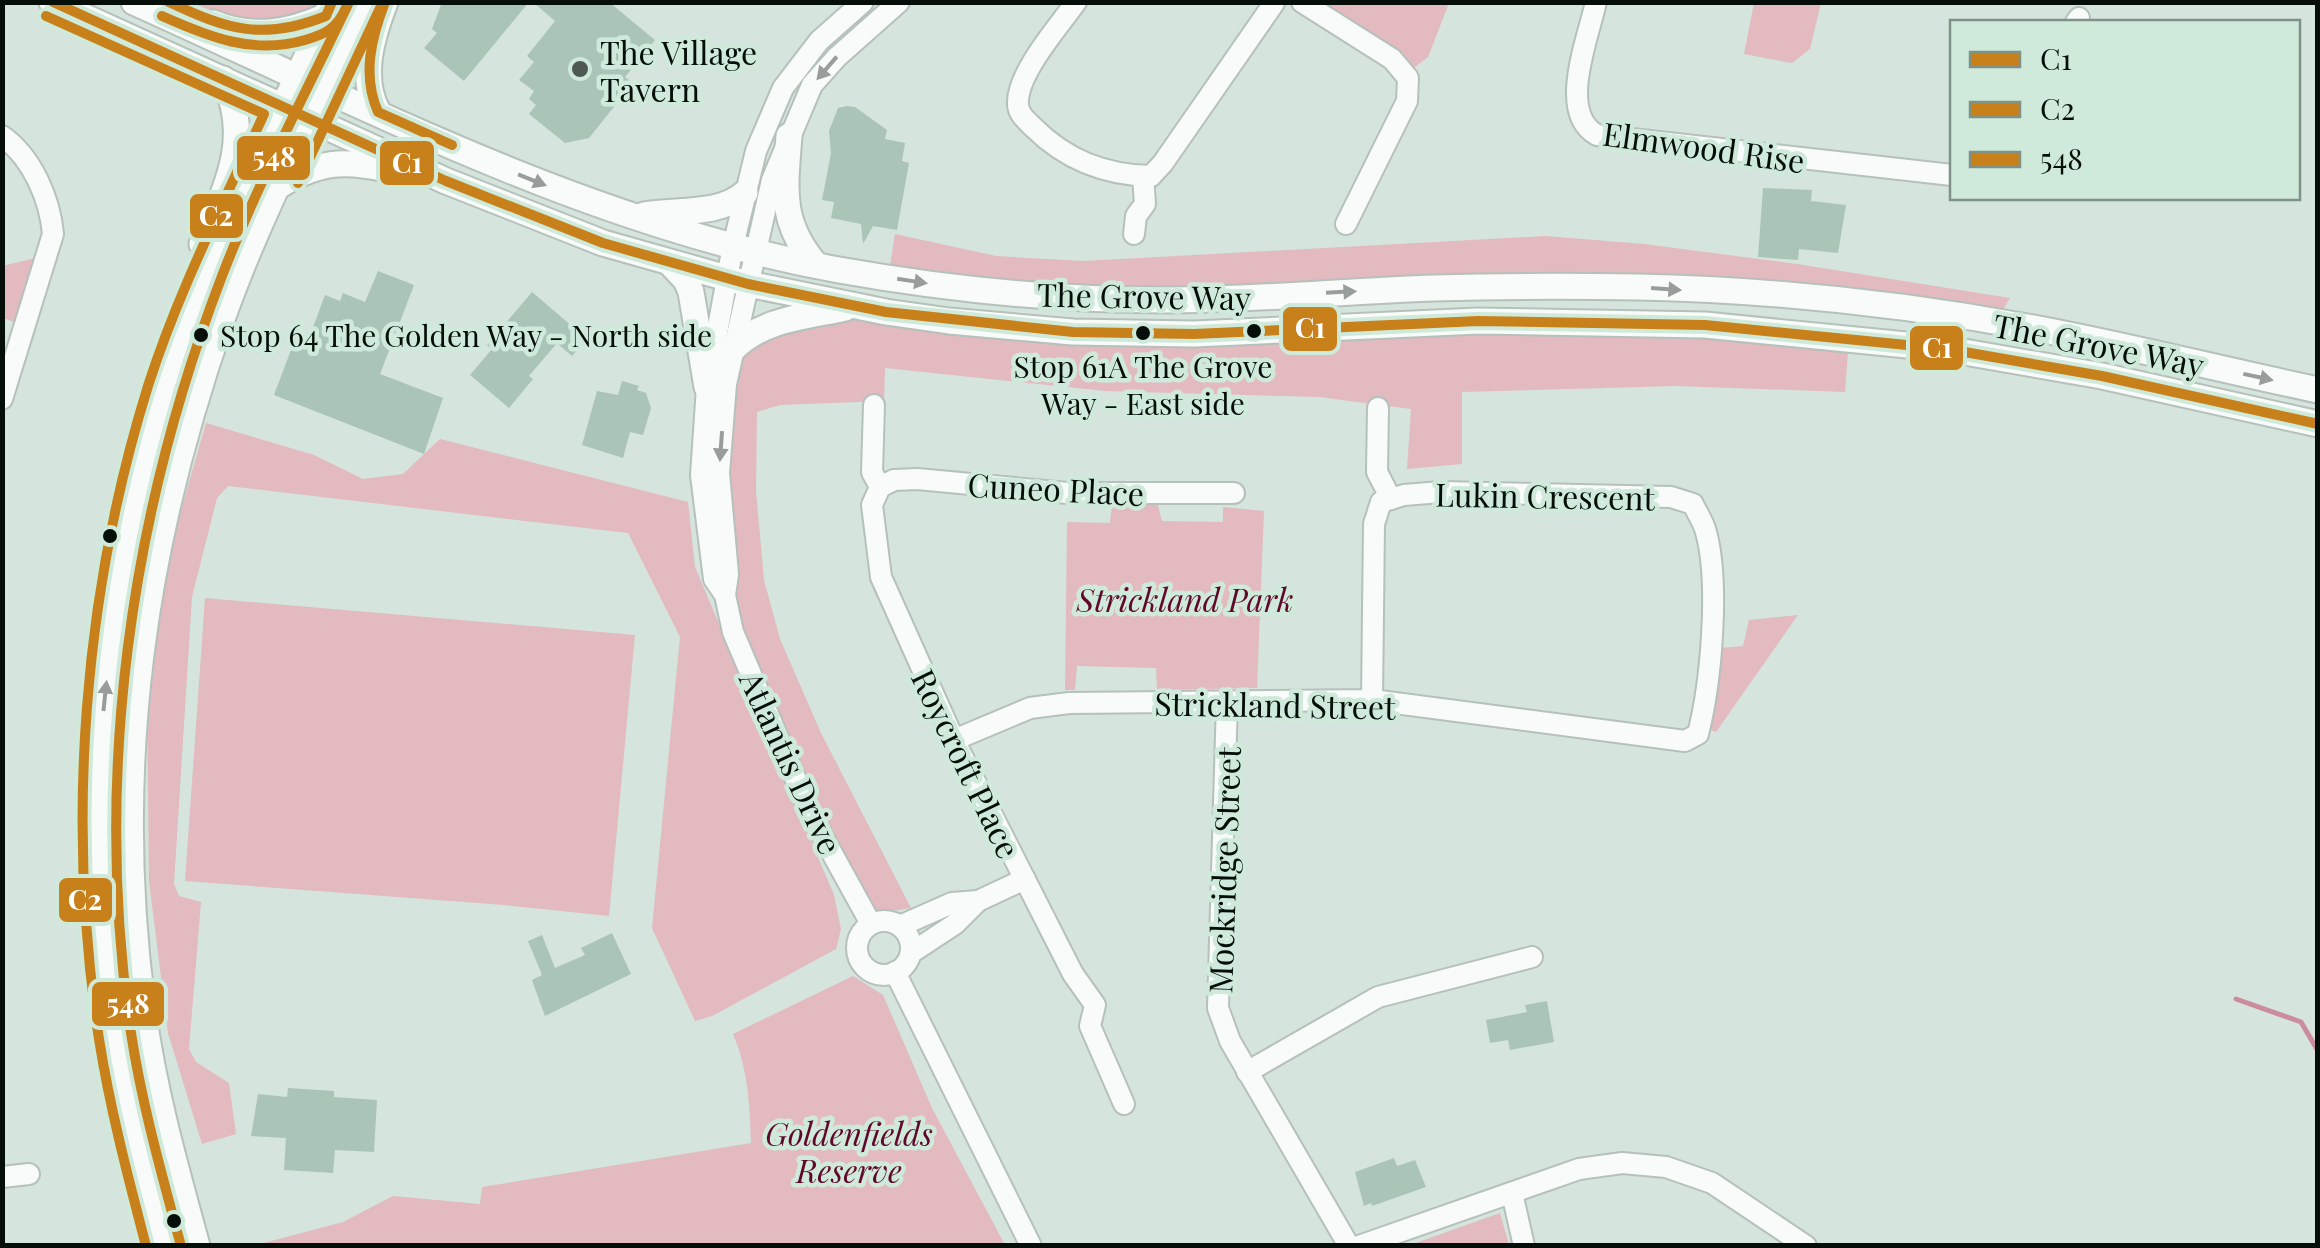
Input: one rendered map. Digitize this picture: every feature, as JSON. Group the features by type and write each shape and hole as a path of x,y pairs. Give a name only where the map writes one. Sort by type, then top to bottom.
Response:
{"main road":[{"name":"The Grove Way","path":"52,2 446,181 604,243 738,282 855,306 949,321 1073,332 1194,334 1522,320 1632,321 1810,334 1947,349 2050,367 2318,424"},
{"name":"The Grove Way","path":"134,2 516,174 634,216 816,265 958,288 1102,299 1238,298 1503,287 1750,294 1915,310 2048,331 2318,390"},
{"path":"168,2 218,26 244,32 293,30 329,10"},
{"path":"197,1246 164,1124 142,1004 130,860 131,732 154,561 187,427 223,315 366,2"},
{"path":"378,112 368,78 374,35 385,2"},
{"path":"162,1246 150,1208 108,990 97,814 114,612 132,500 162,392 196,297 329,10"},
{"path":"196,297 194,264 234,165 237,122 223,79"},
{"path":"790,136 788,218 796,240 816,265"},
{"path":"280,185 312,168 344,162 446,181"},
{"path":"634,216 714,208 745,193"},
{"path":"670,263 686,280 690,292 706,386"},
{"path":"733,350 765,325 855,306"}],"street":[{"path":"738,282 744,248 745,193 762,135 782,88 819,41 863,2"},
{"path":"744,248 812,85 836,57 899,2"},
{"path":"1076,2 1033,62 1018,101 1020,114 1052,147 1071,159 1142,176 1151,176 1164,163 1273,3 1290,2"},
{"path":"1302,2 1392,59 1408,78 1407,101 1346,224"},
{"name":"Elmwood Rise","path":"1596,2 1575,107 1584,125 1597,135 1950,175"},
{"path":"2,136 27,160 51,214 53,234 2,399"},
{"path":"1134,234 1136,216 1145,204 1142,176"},
{"name":"Atlantis Drive","path":"724,596 728,574 719,473 738,282"},
{"name":"Atlantis Drive","path":"738,282 706,386 701,475 714,579 811,815 871,924"},
{"name":"Roycroft Place","path":"874,405 872,472 880,486 872,504 881,577 954,740 1074,974 1094,1005 1090,1026 1124,1104"},
{"path":"1378,408 1377,472 1391,499"},
{"name":"Cuneo Place","path":"880,486 894,480 917,480 1068,493 1234,493"},
{"name":"Lukin Crescent","path":"1372,700 1374,524 1382,502 1404,495 1460,492 1671,497 1693,504 1706,532 1712,585 1703,714"},
{"name":"Strickland Street","path":"954,740 1030,708 1049,706 1372,700 1669,741 1685,741 1698,734 1703,714"},
{"name":"Mockridge Street","path":"1227,701 1218,1008 1247,1072 1349,1246"},
{"path":"911,953 907,933 888,921 871,924 858,941 859,960 876,974 895,972 906,964 911,953 955,924 978,901 1025,879"},
{"path":"900,926 952,903 978,901"},
{"path":"1247,1072 1378,997 1532,957"},
{"path":"895,972 1032,1246"},
{"path":"1360,1246 1603,1164 1666,1167 1712,1183 1806,1246"},
{"path":"2,1176 29,1174"},
{"path":"1512,1193 1524,1246"}],"green space":[{"path":"150,3 331,3 326,16 218,26"},
{"path":"1319,3 1449,3 1428,57 1411,70"},
{"path":"1754,3 1821,3 1810,49 1792,63 1744,54"},
{"path":"895,234 996,256 1083,261 1545,236 1797,264 2010,298 1995,323 1644,287 1176,300 888,278"},
{"path":"48,255 26,326 3,318 2,266"},
{"path":"855,306 949,321 1849,338 1845,392 1676,386 1462,392 1462,464 1407,469 1411,409 1319,397 1105,391 885,368 884,401 780,405 757,412 756,491 764,580 780,639 821,733 911,908 892,911 871,924 720,577 726,348"},
{"path":"206,423 314,455 363,479 403,474 440,439 688,502 695,567 834,895 841,929 836,949 712,1016 695,1021 652,928 680,637 628,533 228,486 217,498 192,597 174,884 179,896 201,902 189,1049 196,1062 229,1083 236,1134 202,1144 168,1033 149,881 147,705 164,570"},
{"name":"Strickland Park","path":"1157,502 1162,521 1223,522 1223,507 1264,511 1257,688 1157,690 1156,668 1077,666 1075,690 1065,690 1067,522 1110,523 1112,505"},
{"path":"205,598 635,635 609,916 185,881"},
{"path":"1798,615 1716,732 1708,729 1720,648 1743,646 1749,620"},
{"name":"Goldenfields Reserve","path":"853,976 883,995 932,1108 1005,1245 256,1245 343,1222 393,1196 480,1204 482,1187 751,1143 745,1074 733,1034"},
{"path":"1500,1213 1509,1245 1410,1245"}],"building":[{"path":"442,2 529,2 464,81 424,48 437,33 432,29"},
{"name":"The Village Tavern","path":"533,2 609,2 655,40 625,77 633,83 589,138 565,143 529,114 536,105 529,99 534,91 519,80 534,62 527,56 555,21"},
{"path":"855,107 887,130 885,139 905,143 902,161 909,163 897,230 873,226 863,244 861,224 831,218 834,202 822,200 831,153 829,131 838,108"},
{"path":"1763,188 1812,190 1811,201 1846,205 1838,253 1799,249 1798,260 1758,257"},
{"path":"378,271 414,285 380,374 443,398 424,454 274,395 294,342 306,346 325,295 340,301 343,293 365,302"},
{"path":"532,292 587,339 572,356 557,343 509,408 470,375 492,349 487,345"},
{"path":"622,381 639,386 637,390 646,393 651,408 643,435 630,432 623,458 582,445 597,391 618,395"},
{"path":"612,933 631,974 545,1016 532,980 542,975 528,941 542,935 555,968 585,955 581,948"},
{"path":"1547,1001 1554,1042 1510,1050 1508,1040 1490,1043 1486,1020 1527,1012 1525,1005"},
{"path":"288,1088 334,1091 334,1097 377,1100 374,1152 335,1150 333,1173 284,1170 286,1138 251,1136 258,1094 287,1097"},
{"path":"1394,1158 1397,1166 1415,1160 1426,1187 1364,1206 1355,1172"}],"waterway":[{"path":"2236,999 2301,1022 2318,1051"}],"transit line":[{"name":"C1","path":"53,2 446,181 603,243 748,284 886,312 1073,332 1194,334 1478,321 1705,325 1947,349 2102,376 2318,424"},
{"name":"C1","path":"169,2 210,20 264,30 326,16 332,2"},
{"name":"548","path":"181,1246 141,1087 120,937 116,840 119,744 128,649 143,553 190,367 251,206 349,2"},
{"name":"C1","path":"385,2 369,71 378,112 452,145"},
{"name":"C2","path":"162,16 214,37 267,46 325,33 339,21 346,8"},
{"name":"C2","path":"298,183 380,8"},
{"name":"C2","path":"46,16 264,114 187,282 148,386 108,546 95,628 83,793 89,957 108,1091 146,1246"}],"place":[{"name":"The Village Tavern","path":"580,69"},
{"name":"Stop 61A The Grove Way - East side","path":"1143,333"},
{"name":"Stop 64 The Golden Way - North side","path":"201,335"}]}
